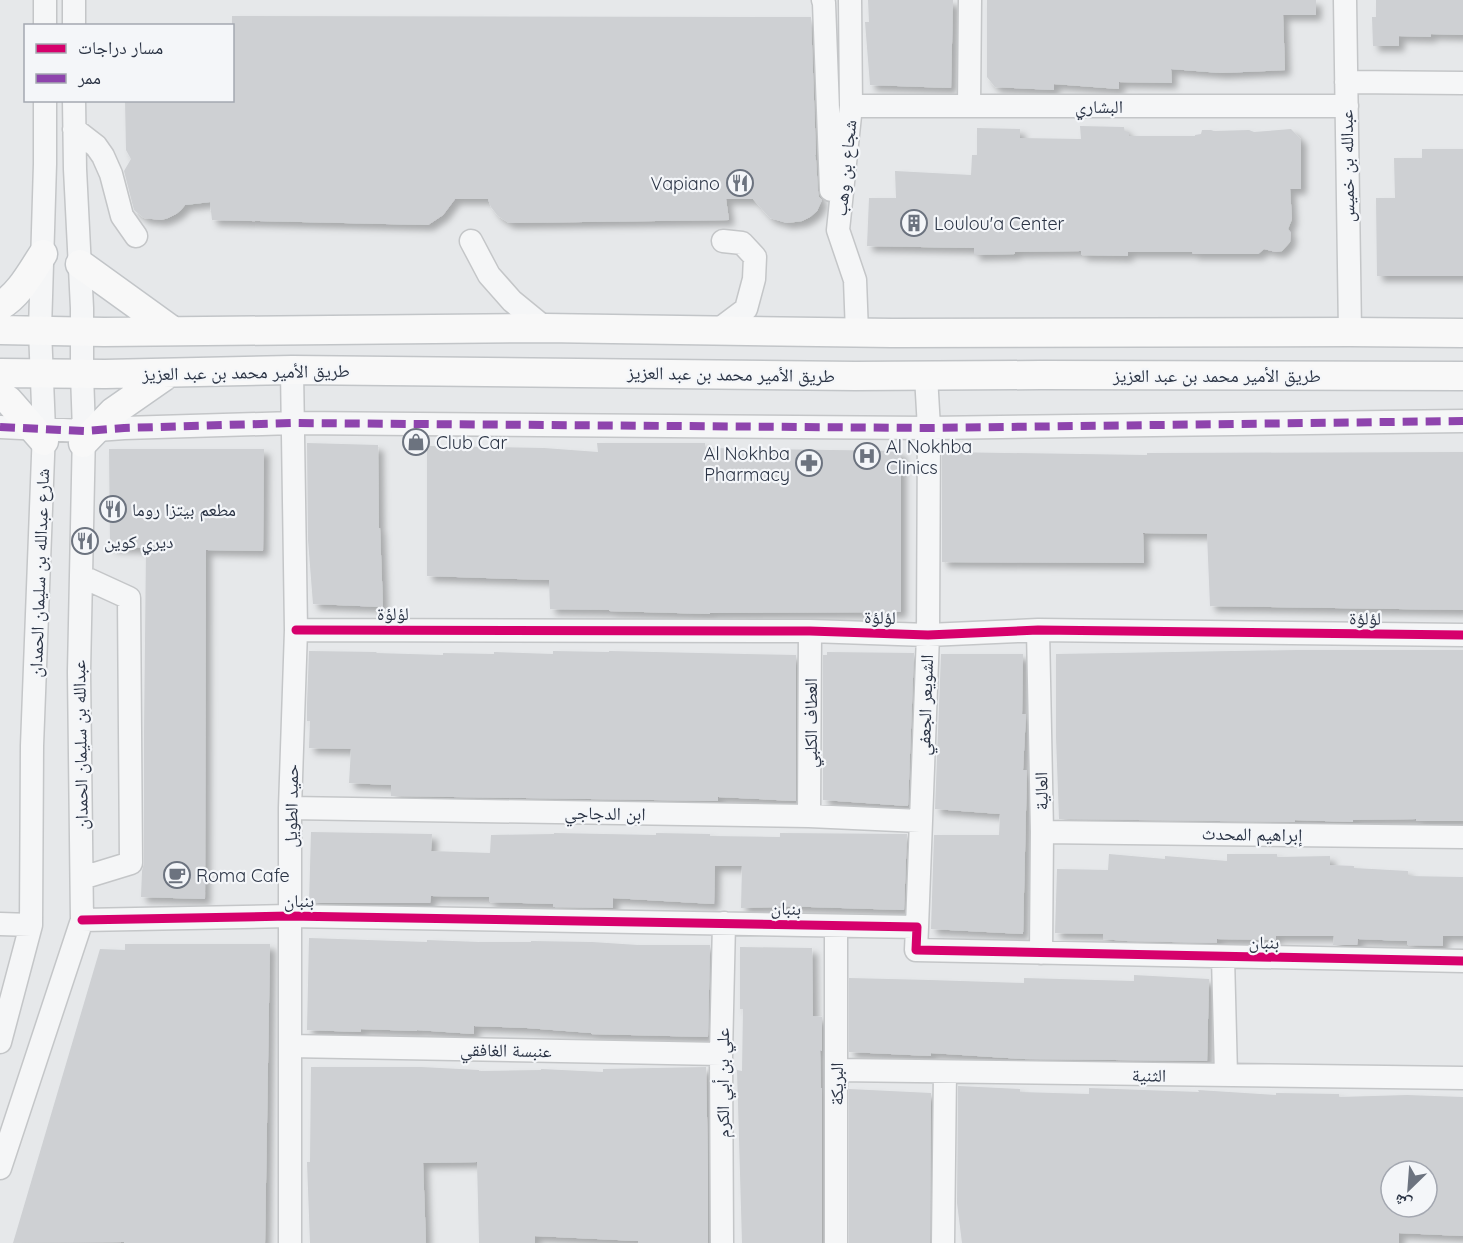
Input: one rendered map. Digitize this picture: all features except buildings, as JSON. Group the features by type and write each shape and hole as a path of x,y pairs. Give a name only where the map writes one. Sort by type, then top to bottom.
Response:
{"main road":[{"path":"0,306 23,284 43,254"},
{"path":"80,264 173,331"},
{"path":"0,330 40,330 82,320 173,331 545,328 857,333 1463,333"},
{"path":"926,376 914,369 898,366 895,363 899,351 977,348 1019,333"},
{"name":"طريق الأمير محمد بن عبد العزيز","path":"0,373 169,374 292,370 926,376 1463,376"},
{"path":"87,435 113,411 169,374"},
{"path":"0,396 8,400 40,433"}],"street":[{"path":"45,0 45,24"},
{"path":"74,0 74,24"},
{"path":"823,0 831,194 838,230"},
{"name":"شجاع بن وهب","path":"850,0 851,106 838,230 855,280 857,333"},
{"path":"969,106 970,0"},
{"name":"عبدالله بن خميس","path":"1345,0 1350,332"},
{"path":"1346,82 1463,83"},
{"name":"شارع عبدالله بن سليمان الحمدان","path":"0,1042 31,924 32,746 45,102"},
{"path":"74,102 82,320"},
{"name":"البشاري","path":"851,106 1347,106"},
{"path":"74,129 96,146 103,156 111,174 122,216 136,236"},
{"path":"471,241 489,275 512,302 545,328"},
{"path":"718,330 746,309 754,279 755,257 741,243 723,241"},
{"name":"عبدالله بن سليمان الحمدان","path":"0,1168 82,920 79,672 87,435 81,374 82,320"},
{"name":"حميد الطويل","path":"290,1243 290,808 296,630 292,370"},
{"name":"الشويعر الجعفي","path":"917,927 928,635 929,428 926,376"},
{"path":"0,427 40,433 87,435 293,423 929,428 1463,421"},
{"path":"81,576 129,598 131,863 82,878"},
{"name":"لؤلؤة","path":"296,630 810,631 928,635 1038,630 1463,635"},
{"name":"العالية","path":"1038,630 1042,832 1041,953"},
{"name":"العطاف الكلبي","path":"809,816 810,631"},
{"name":"ابن الدجاجي","path":"290,808 809,816 920,821"},
{"name":"إبراهيم المحدث","path":"1042,832 1463,837"},
{"name":"بنبان","path":"82,920 289,916 917,927 916,951 1463,961"},
{"name":"علي بن أبي الكرم","path":"722,1243 721,1054 724,923"},
{"path":"0,924 31,924"},
{"name":"البريكة","path":"836,926 836,1243"},
{"path":"1223,957 1226,1076"},
{"name":"عنبسة الغافقي","path":"290,1046 721,1054"},
{"name":"الثنية","path":"836,1070 1463,1078"},
{"path":"943,1243 945,1072"}],"marked path":[{"path":"0,427 84,431 293,423 929,428 1463,421"}],"cycle path":[{"path":"296,630 810,631 928,635 1038,630 1463,635"},
{"path":"82,920 289,916 917,927 916,950 1463,961"}],"place":[{"name":"Vapiano","path":"740,183"},
{"name":"Loulou'a Center","path":"914,223"},
{"name":"Club Car","path":"416,442"},
{"name":"Al Nokhba Clinics","path":"867,456"},
{"name":"Al Nokhba Pharmacy","path":"809,463"},
{"name":"مطعم بيتزا روما","path":"113,509"},
{"name":"ديري كوين","path":"85,541"},
{"name":"Roma Cafe","path":"177,875"}]}
